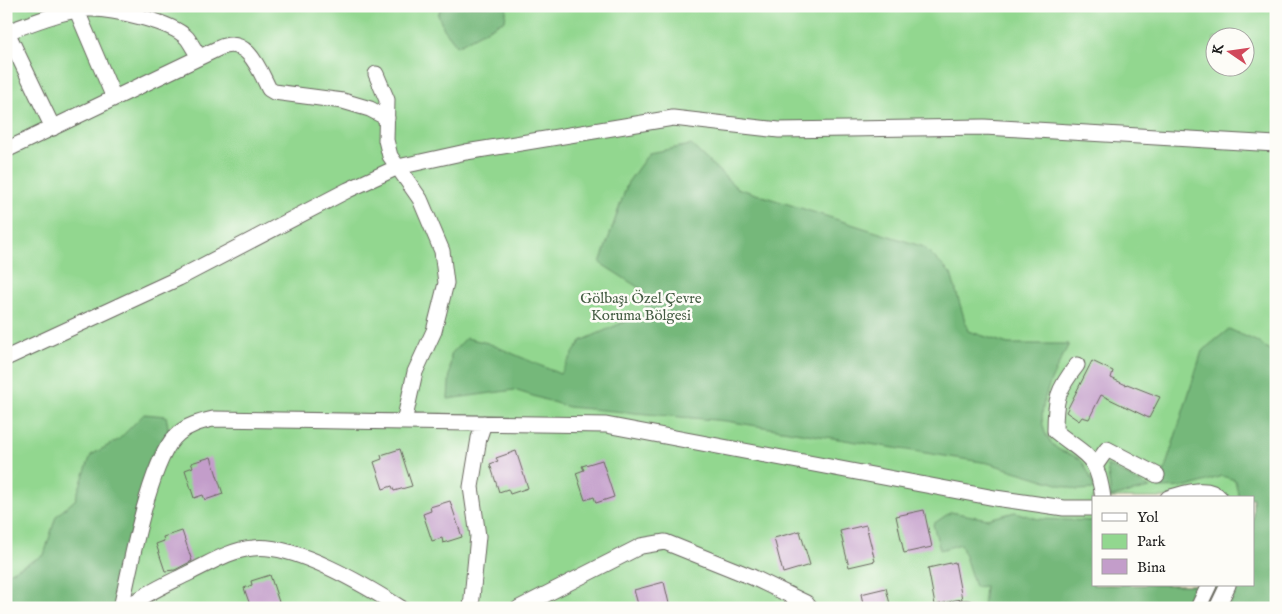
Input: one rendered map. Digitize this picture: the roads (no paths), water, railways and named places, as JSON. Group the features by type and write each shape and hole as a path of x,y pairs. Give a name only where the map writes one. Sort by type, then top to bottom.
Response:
{"street":[{"path":"53,128 6,32 77,11 98,10 161,23 186,38 199,57"},
{"path":"77,11 114,98"},
{"path":"6,150 226,45 237,46 250,54 269,89 274,92 343,101 370,109 386,118"},
{"path":"376,74 387,100 386,140 390,156 420,200 442,251 446,283 434,331 415,372 404,422"},
{"path":"6,358 179,278 348,190 398,167 466,152 673,118 779,130 984,127 1276,144"},
{"path":"1077,365 1067,378 1055,401 1055,431 1090,457 1100,475 1103,496"},
{"path":"121,608 155,468 176,434 192,424 213,419 606,425 995,498 1064,508 1092,508"},
{"path":"471,608 478,536 471,487 479,438 484,423"},
{"path":"1095,466 1107,449 1157,475"},
{"path":"1176,496 1199,490 1218,496"},
{"path":"519,608 641,546 665,542 752,577 788,594 810,608"},
{"path":"126,608 149,591 216,559 253,548 267,548 319,563 370,589 401,608"},
{"path":"1198,608 1209,586"},
{"path":"1217,608 1228,586"},
{"path":"956,608 967,608"}],"park label":[{"name":"Gölbaşı Özel Çevre Koruma Bölgesi","path":"641,306"}]}
